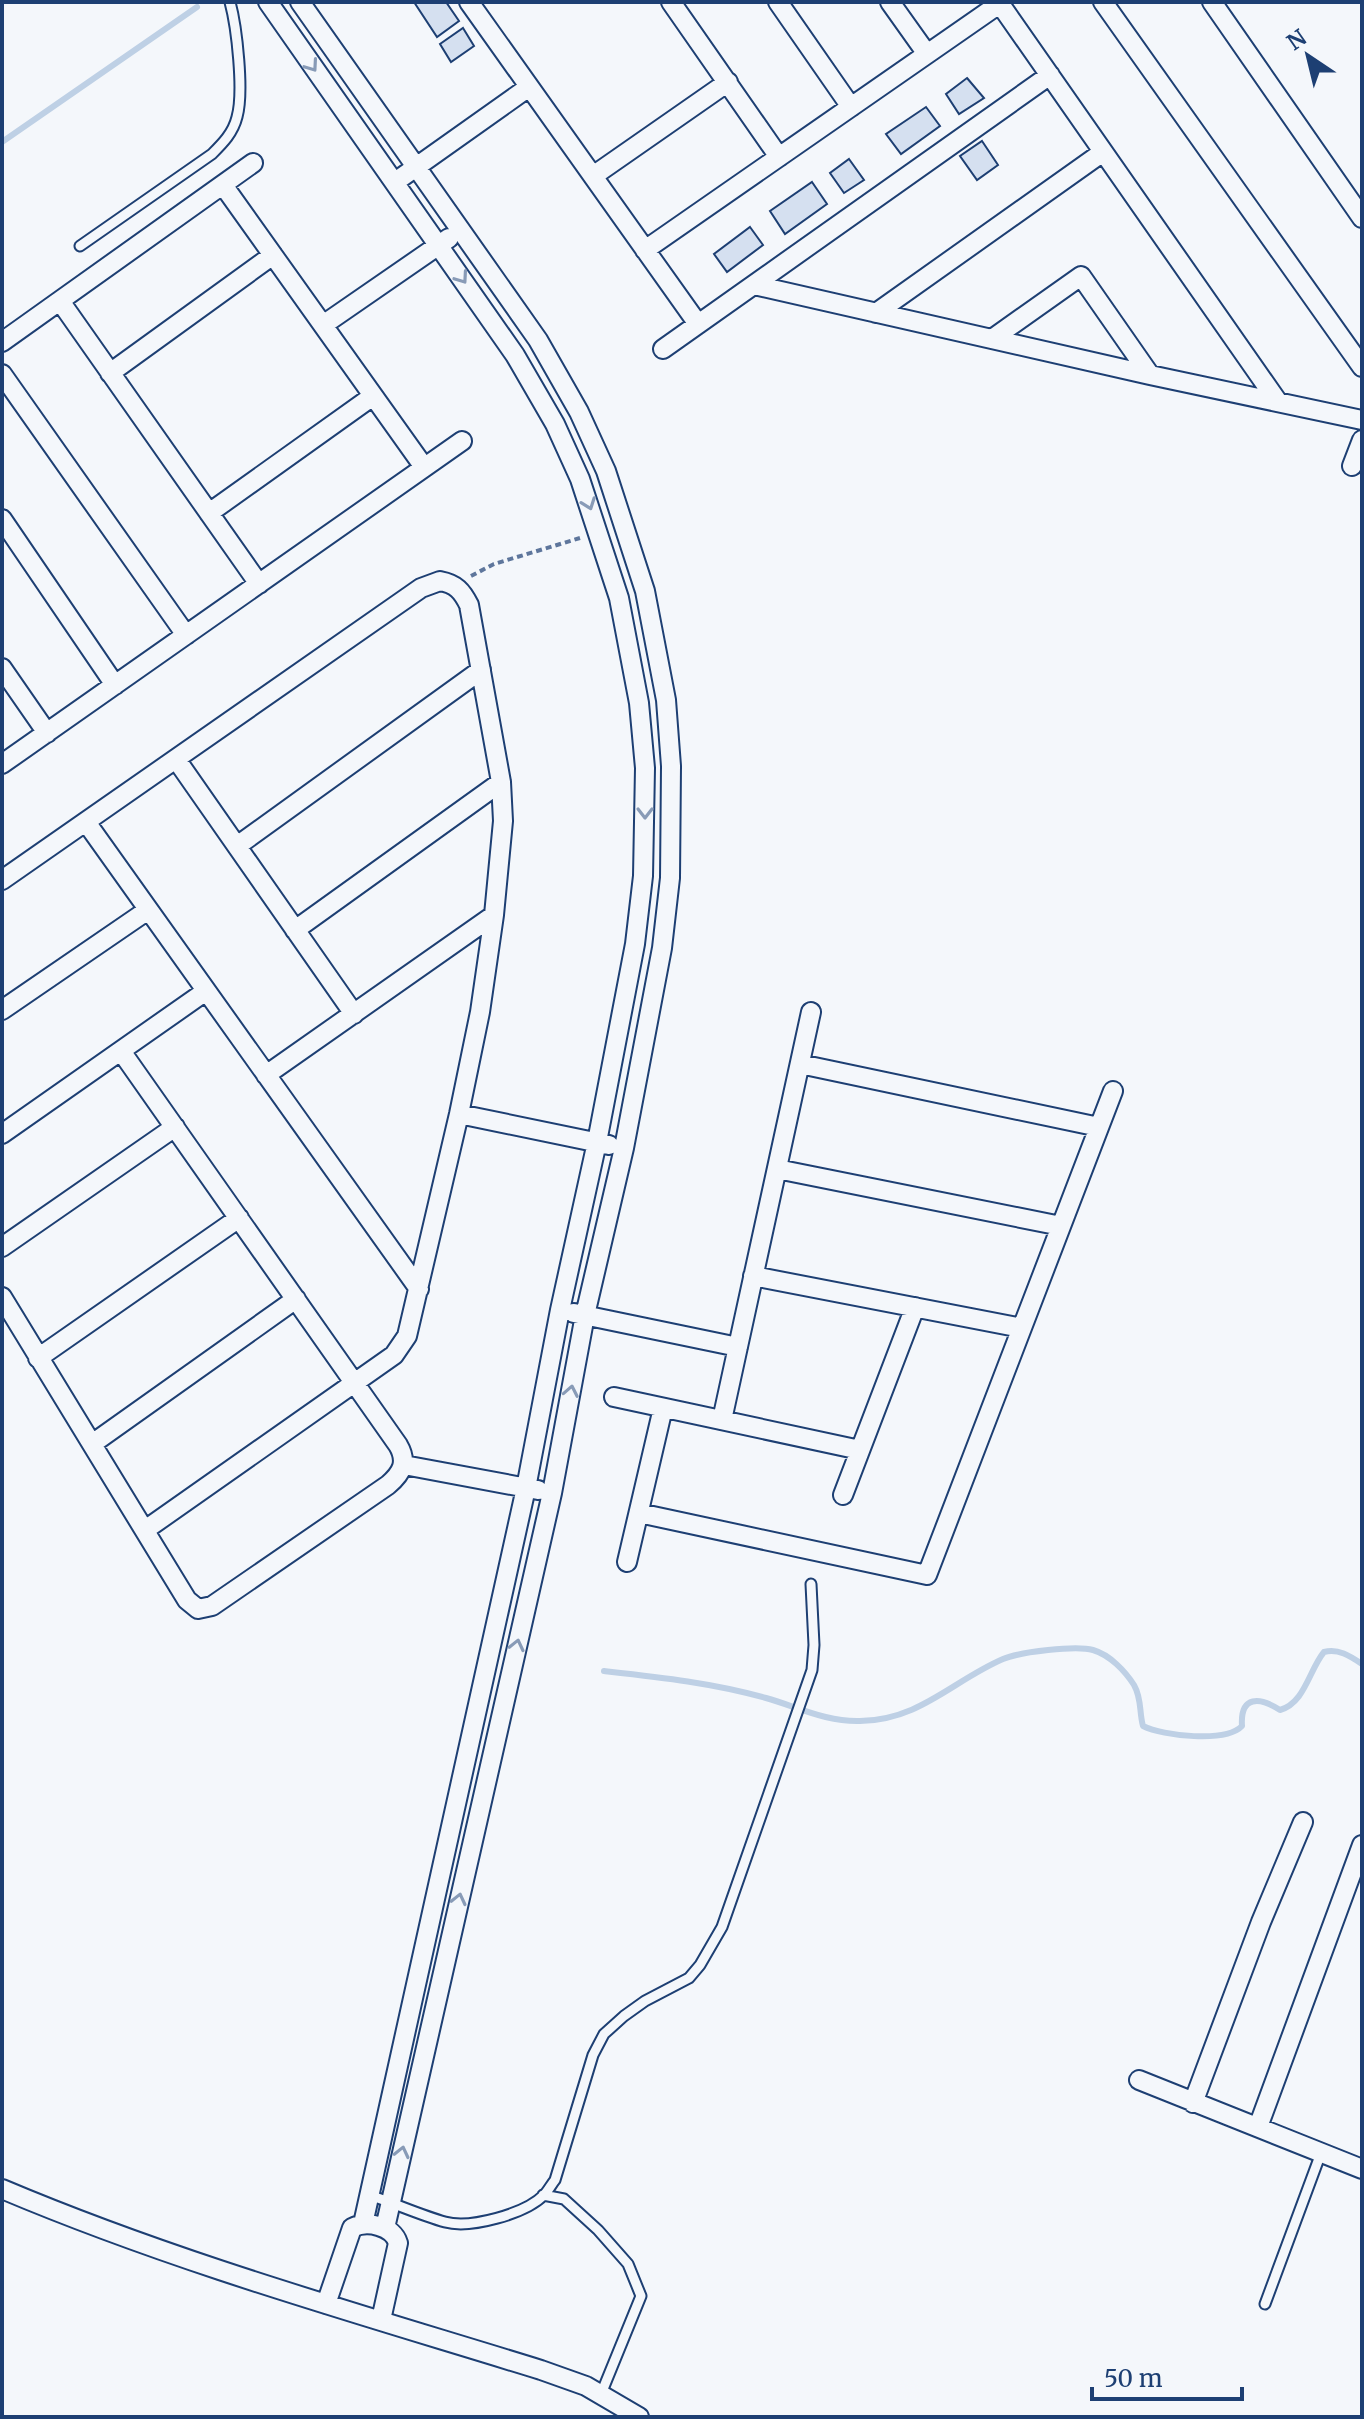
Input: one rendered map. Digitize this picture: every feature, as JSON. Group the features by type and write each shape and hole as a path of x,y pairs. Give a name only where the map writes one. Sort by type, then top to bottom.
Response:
{"street":[{"path":"268,2 439,245 541,397 580,479 619,598 631,650 645,768 643,876 637,930 597,1142 560,1310 526,1488 363,2224"},
{"path":"300,2 538,340 564,384 606,471 645,591 666,700 671,766 670,878 663,934 624,1148 585,1315 552,1493 385,2228"},
{"path":"671,2 779,157"},
{"path":"778,2 851,107"},
{"path":"890,2 927,54"},
{"path":"1103,2 1362,367"},
{"path":"1212,2 1362,218"},
{"path":"475,3 529,87 698,324"},
{"path":"645,250 1001,3 1278,402"},
{"path":"663,349 1050,75"},
{"path":"593,176 728,82"},
{"path":"395,182 529,87"},
{"path":"876,313 1103,152"},
{"path":"2,342 253,163"},
{"path":"223,185 424,467"},
{"path":"323,325 461,229"},
{"path":"110,373 273,255"},
{"path":"992,339 1081,276 1150,375"},
{"path":"754,285 1362,420"},
{"path":"60,301 259,584"},
{"path":"2,374 186,635"},
{"path":"209,513 373,396"},
{"path":"1352,466 1362,440"},
{"path":"2,764 462,441"},
{"path":"2,519 115,685"},
{"path":"599,533 625,525"},
{"path":"2,880 421,588 440,581 457,587 469,605 501,782 503,821 480,1012 419,1289 403,1343 394,1355 145,1530"},
{"path":"2,668 47,733"},
{"path":"237,846 481,670"},
{"path":"176,759 354,1014"},
{"path":"645,768 671,766"},
{"path":"295,930 501,782"},
{"path":"86,822 419,1289"},
{"path":"2,1010 148,910"},
{"path":"266,1075 494,915"},
{"path":"2,1134 206,991"},
{"path":"722,1420 811,1012"},
{"path":"2,1297 194,1607 203,1610 388,1485 404,1465 402,1452 121,1051"},
{"path":"800,1064 1099,1127"},
{"path":"639,1513 927,1575 1113,1091"},
{"path":"459,1114 624,1148"},
{"path":"2,1247 175,1127"},
{"path":"777,1169 1061,1226"},
{"path":"38,1358 239,1218"},
{"path":"753,1276 1022,1328"},
{"path":"92,1444 296,1299"},
{"path":"843,1495 915,1307"},
{"path":"560,1310 738,1347"},
{"path":"614,1397 860,1450"},
{"path":"627,1562 663,1408"},
{"path":"404,1465 552,1493"},
{"path":"1193,2103 1261,1922 1303,1822"},
{"path":"1258,2127 1362,1845"},
{"path":"1139,2080 1362,2169"},
{"path":"7,2197 326,2304 541,2370 601,2394 627,2414"},
{"path":"326,2304 350,2231 356,2225 363,2224 385,2228 394,2234 398,2243 381,2320"}],"lane":[{"path":"80,246 212,154 228,139 237,119 240,100 234,17 230,2"},
{"path":"369,2195 445,2222 462,2224 505,2216 543,2195 555,2180 593,2055 604,2034 645,2001 689,1978 722,1927 812,1670 811,1584"},
{"path":"1265,2304 1321,2153"},
{"path":"543,2195 564,2199 598,2230 628,2264 641,2296 601,2394"}],"path":[{"path":"457,587 479,570 494,564 599,533"}],"building":[{"path":"414,2 446,2 459,21 437,37"},
{"path":"463,28 474,46 451,62 440,44"},
{"path":"967,78 984,98 959,114 946,94"},
{"path":"926,107 940,126 901,154 886,134"},
{"path":"982,141 998,165 977,180 960,156"},
{"path":"849,159 864,180 844,193 830,173"},
{"path":"812,182 827,204 785,234 770,211"},
{"path":"750,227 763,245 727,272 714,254"}],"waterway":[{"path":"2,142 197,7"},
{"path":"604,1671 726,1688 824,1717 860,1721 881,1719 918,1707 1011,1656 1048,1650 1085,1649 1093,1650 1116,1664 1134,1685 1143,1726 1179,1735 1209,1736 1223,1735 1242,1726 1242,1716 1248,1704 1259,1701 1280,1710 1295,1701 1324,1652 1339,1652 1362,1664"}]}
